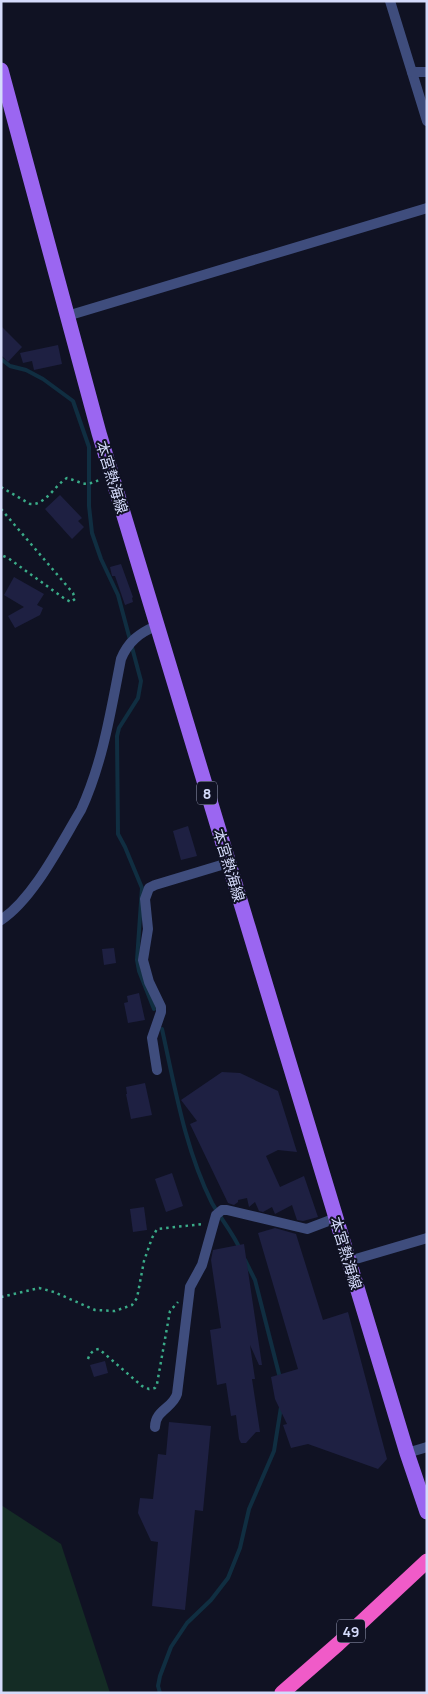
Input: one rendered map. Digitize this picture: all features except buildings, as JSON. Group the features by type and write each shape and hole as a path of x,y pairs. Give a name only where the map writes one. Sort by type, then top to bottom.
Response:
{"highway":[{"name":"49","path":"282,1693 338,1644 422,1564"}],"main road":[{"name":"本宮熱海線","path":"1,70 66,316 111,474 407,1453 427,1512"}],"street":[{"path":"390,1 427,121"},
{"path":"412,72 427,72"},
{"path":"66,316 427,208"},
{"path":"1,920 29,892 81,810 87,797 102,748 121,659 126,647 145,630 156,626"},
{"path":"158,1070 152,1038 161,1012 149,982 143,960 148,929 146,895 149,888 155,885 228,863"},
{"path":"155,1427 157,1416 176,1400 178,1394 190,1287 202,1265 216,1215 223,1210 307,1229 336,1218"},
{"path":"349,1261 427,1238"},
{"path":"407,1453 427,1448"}],"path":[{"path":"1,487 30,504 38,504 67,478 79,483 88,484 111,474"},
{"path":"1,509 73,593 75,599 71,602 65,599 1,555"},
{"path":"1,1297 40,1288 95,1310 115,1310 132,1306 137,1298 144,1261 157,1229 215,1223"},
{"path":"88,1359 90,1354 99,1349 142,1386 149,1389 155,1388 170,1311 182,1297 189,1294"}],"green space":[{"path":"1,1505 61,1544 110,1693 1,1693"}],"waterway":[{"path":"1,359 10,366 26,370 43,379 73,401 89,447 89,506 92,533 101,559 118,595 141,681 138,698 119,728 117,736 118,834 142,888 137,960 139,971 154,1009"},
{"path":"162,1029 176,1096 195,1161 212,1203 240,1249"},
{"path":"245,1260 255,1280 280,1378"},
{"path":"160,1693 158,1686 160,1676 171,1647 187,1623 211,1600 228,1578 240,1548 249,1509 274,1451 281,1407"}]}
